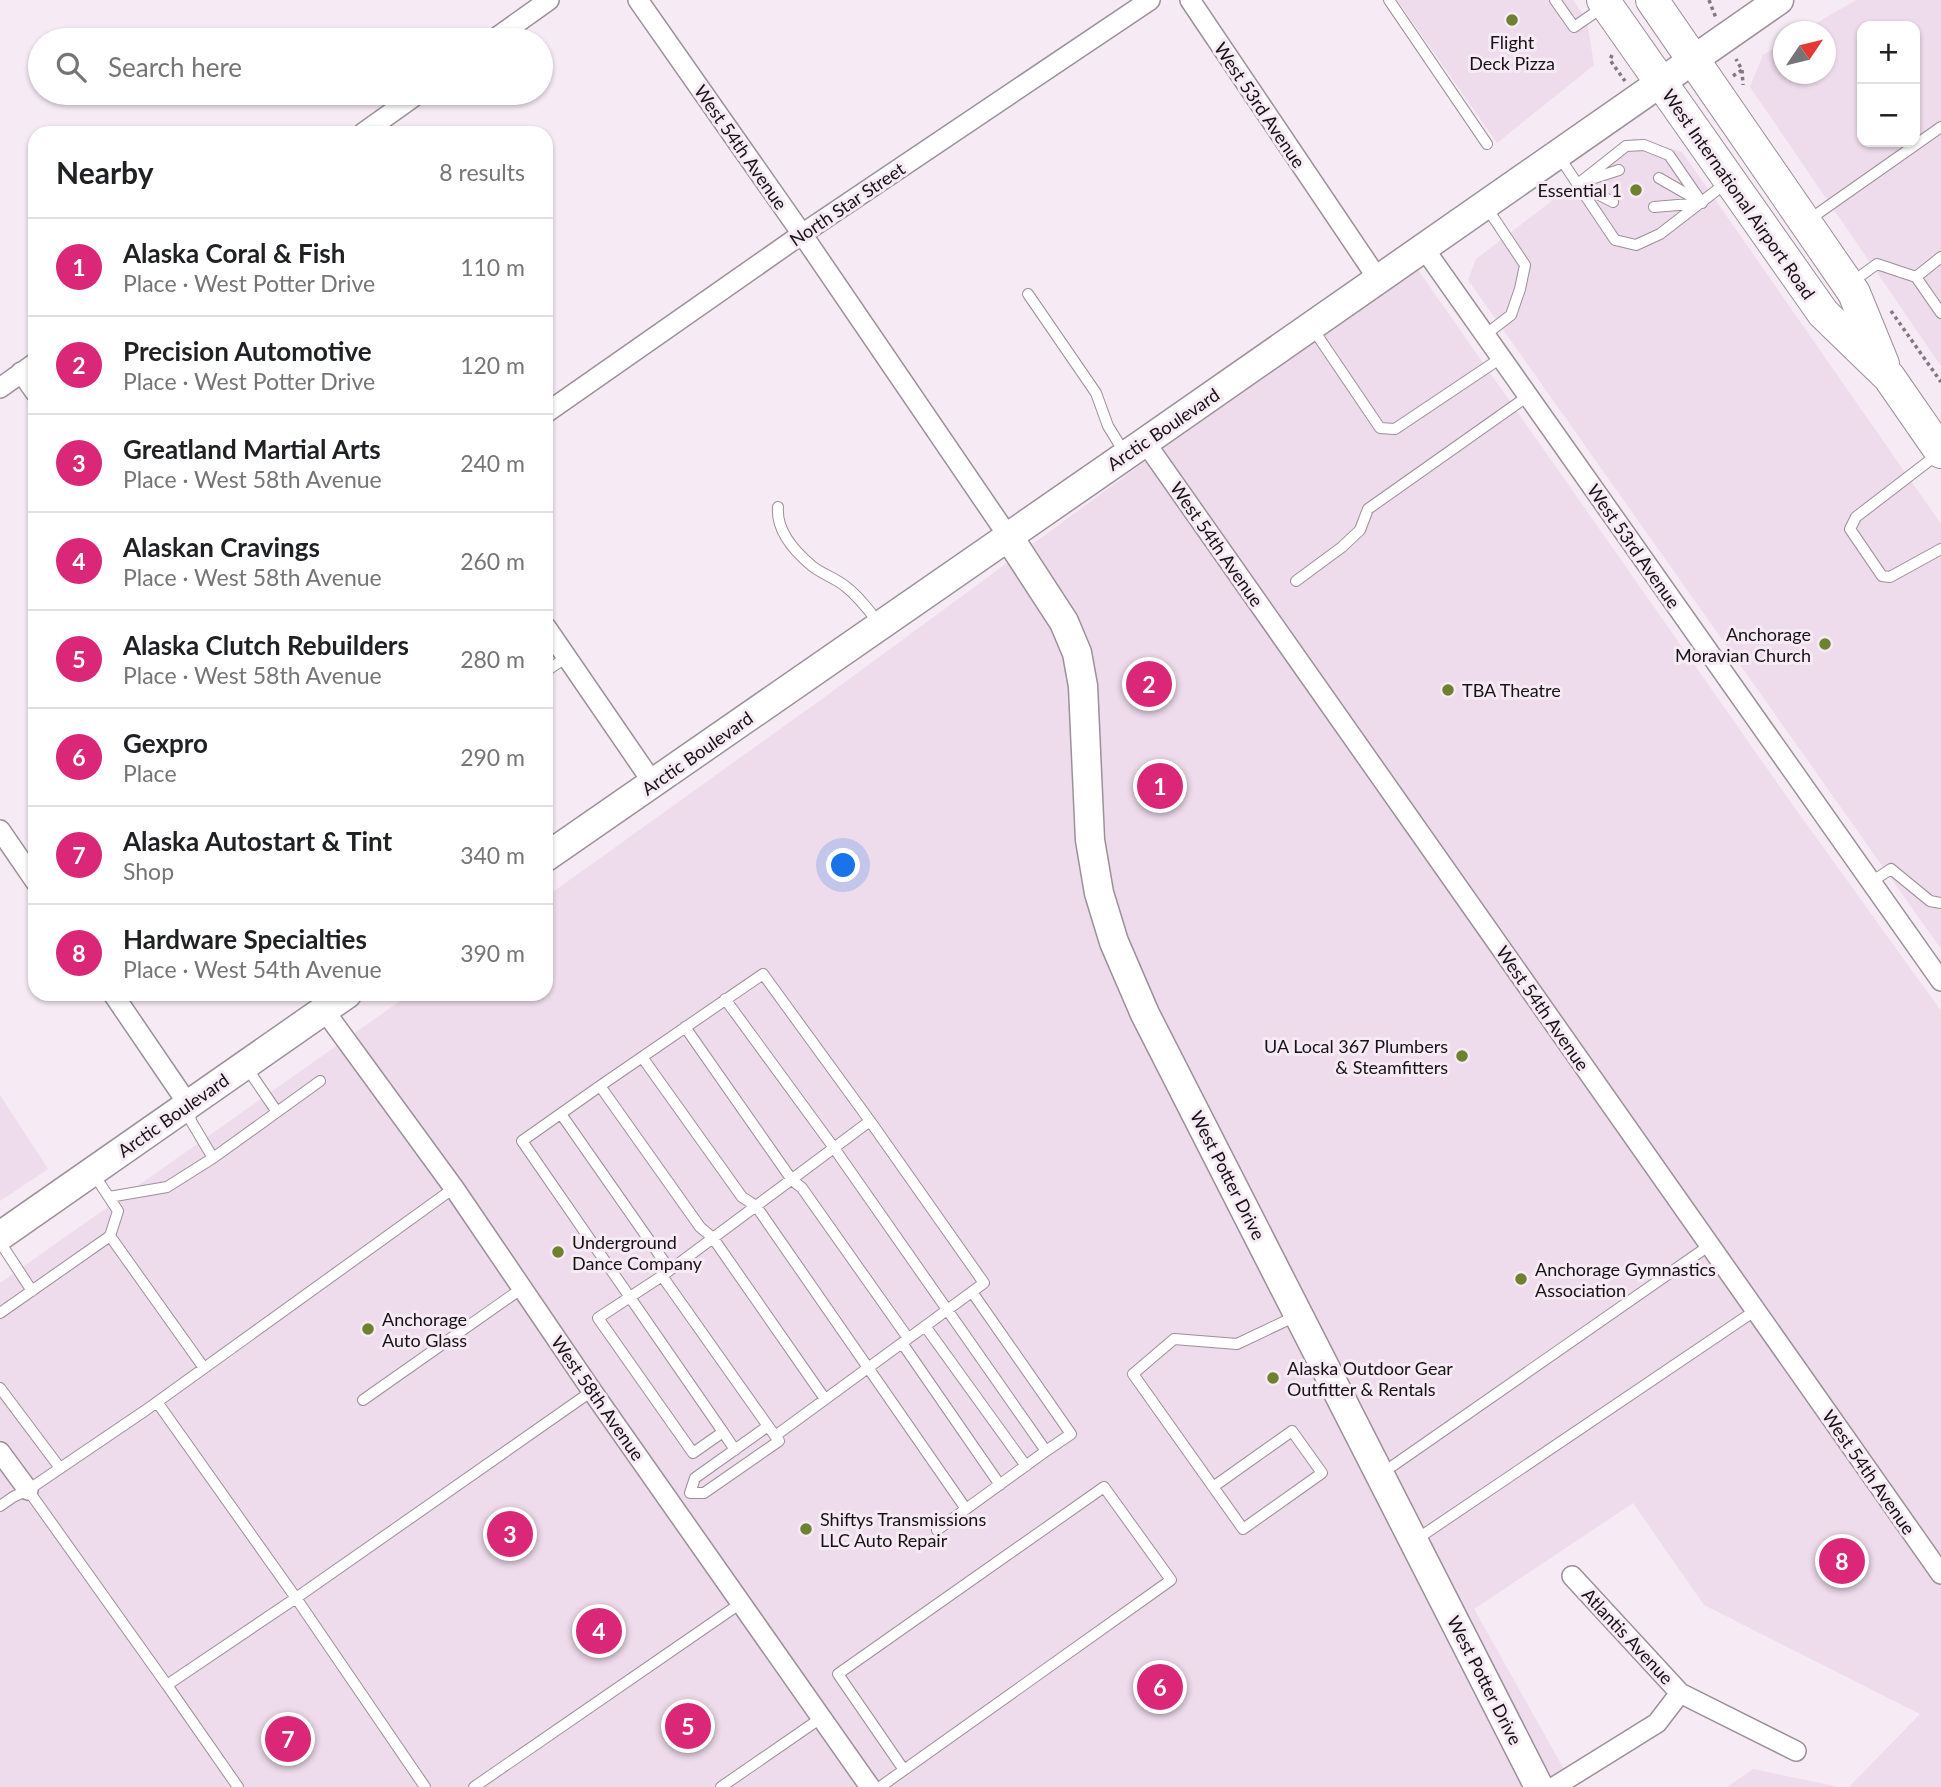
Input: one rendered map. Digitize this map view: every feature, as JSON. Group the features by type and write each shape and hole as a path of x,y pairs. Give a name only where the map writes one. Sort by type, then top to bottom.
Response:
{"main road":[{"name":"West International Airport Road","path":"1652,0 1849,284 1889,377"},
{"name":"Arctic Boulevard","path":"553,852 1779,0"},
{"name":"West International Airport Road","path":"1605,2 1823,313 1889,377 1941,452"},
{"name":"West Potter Drive","path":"1008,537 1064,621 1077,653 1083,686 1090,840 1099,893 1114,942 1145,1014 1539,1787"},
{"name":"Arctic Boulevard","path":"0,1236 336,1002"}],"street":[{"path":"510,28 549,0"},
{"name":"West 54th Avenue","path":"638,0 802,234 1008,537"},
{"name":"North Star Street","path":"553,408 802,234 1150,0"},
{"name":"West 53rd Avenue","path":"1190,0 1378,279"},
{"path":"373,126 402,105"},
{"name":"West 53rd Avenue","path":"1423,247 1941,981"},
{"path":"0,388 28,367"},
{"name":"West 54th Avenue","path":"1136,448 1710,1245 1941,1574"},
{"path":"553,637 653,783"},
{"path":"0,830 28,871"},
{"path":"118,1001 188,1104"},
{"name":"West 58th Avenue","path":"336,1002 521,1289 870,1787"},
{"path":"0,1452 28,1489"},
{"name":"Atlantis Avenue","path":"1572,1576 1681,1693 1796,1751"},
{"path":"1553,1787 1657,1723 1681,1693"}],"lane":[{"path":"1389,0 1488,144"},
{"path":"1555,0 1574,27 1605,2"},
{"path":"1805,222 1941,127"},
{"path":"1578,184 1626,146 1644,145 1669,155 1702,203"},
{"path":"1558,155 1615,240 1636,245 1660,234 1730,180"},
{"path":"1578,184 1619,170"},
{"path":"1659,178 1702,203"},
{"path":"1578,184 1613,202"},
{"path":"1654,207 1702,203"},
{"path":"1485,205 1525,265 1511,315 1485,335"},
{"path":"1916,277 1941,257"},
{"path":"1849,284 1877,264 1916,277 1941,313"},
{"path":"1028,294 1096,393 1108,426 1136,448"},
{"path":"1311,327 1380,428 1395,429 1501,358"},
{"path":"1296,581 1360,530 1368,509 1528,396"},
{"path":"1941,452 1856,517 1850,529 1882,576 1890,577 1941,549"},
{"path":"778,507 777,520 793,547 813,566 844,585 862,602 880,626"},
{"path":"553,666 567,657"},
{"path":"1871,882 1891,869 1930,901 1941,903"},
{"path":"672,1504 690,1493 704,1493 825,1399 984,1283 763,974 522,1141 735,1450"},
{"path":"725,999 834,1148 1046,1451"},
{"path":"685,1027 792,1180 802,1188 1000,1485"},
{"path":"642,1057 742,1197 756,1206 966,1509"},
{"path":"244,1065 277,1112"},
{"path":"109,1197 167,1187 213,1158 320,1081"},
{"path":"600,1086 700,1227 713,1238 825,1399"},
{"path":"188,1104 191,1121 213,1158"},
{"path":"561,1114 777,1438"},
{"path":"723,1433 693,1453 598,1318 666,1273 870,1121"},
{"path":"0,1314 110,1236 118,1211 92,1172"},
{"path":"0,1506 156,1402 454,1188"},
{"path":"110,1236 204,1368"},
{"path":"0,1242 32,1291"},
{"path":"1380,1475 1710,1245"},
{"path":"363,1400 521,1289"},
{"path":"937,1531 1071,1434 972,1292"},
{"path":"1414,1541 1756,1310"},
{"path":"1213,1487 1292,1431 1322,1474 1243,1529 1213,1487 1133,1374 1174,1339 1237,1343 1299,1315"},
{"path":"925,1326 1026,1466"},
{"path":"0,1388 60,1468"},
{"path":"167,1685 592,1391"},
{"path":"156,1402 296,1598 425,1787"},
{"path":"690,1493 695,1478 768,1426"},
{"path":"880,1787 904,1770 1171,1580 1104,1487 838,1674 904,1770"},
{"path":"28,1489 238,1787"},
{"path":"474,1787 741,1603"},
{"path":"721,1787 821,1718"}],"shaded area":[{"path":"1397,0 1573,0 1587,21 1594,65 1497,143"},
{"path":"1856,0 1941,0 1941,366 1750,87 1763,55 1773,49 1773,84 1836,84 1836,21 1820,21"},
{"path":"1634,138 1682,152 1941,524 1941,949 1468,280 1476,259"},
{"path":"1418,270 1787,797 1941,1011 1941,1787 1849,1787 1920,1714 1704,1605 1633,1503 1474,1609 1574,1787 0,1787 0,1283 400,1001 553,1001 553,892 822,699 1162,449"},
{"path":"0,1095 48,1169 0,1201"},
{"path":"1753,1769 1839,1787 1727,1787"}],"place":[{"name":"Flight Deck Pizza","path":"1512,20"},
{"name":"Essential 1","path":"1636,190"},
{"name":"Anchorage Moravian Church","path":"1825,644"},
{"name":"Precision Automotive","path":"1149,684"},
{"name":"TBA Theatre","path":"1448,690"},
{"name":"Alaska Coral & Fish","path":"1160,786"},
{"name":"UA Local 367 Plumbers & Steamfitters","path":"1462,1056"},
{"name":"Underground Dance Company","path":"558,1252"},
{"name":"Anchorage Gymnastics Association","path":"1521,1279"},
{"name":"Anchorage Auto Glass","path":"368,1329"},
{"name":"Alaska Outdoor Gear Outfitter & Rentals","path":"1273,1378"},
{"name":"Shiftys Transmissions LLC Auto Repair","path":"806,1529"},
{"name":"Greatland Martial Arts","path":"510,1534"},
{"name":"Hardware Specialties","path":"1842,1561"},
{"name":"Alaskan Cravings","path":"599,1631"},
{"name":"Gexpro","path":"1160,1687"},
{"name":"Alaska Clutch Rebuilders","path":"688,1726"},
{"name":"Alaska Autostart & Tint","path":"288,1739"}]}
